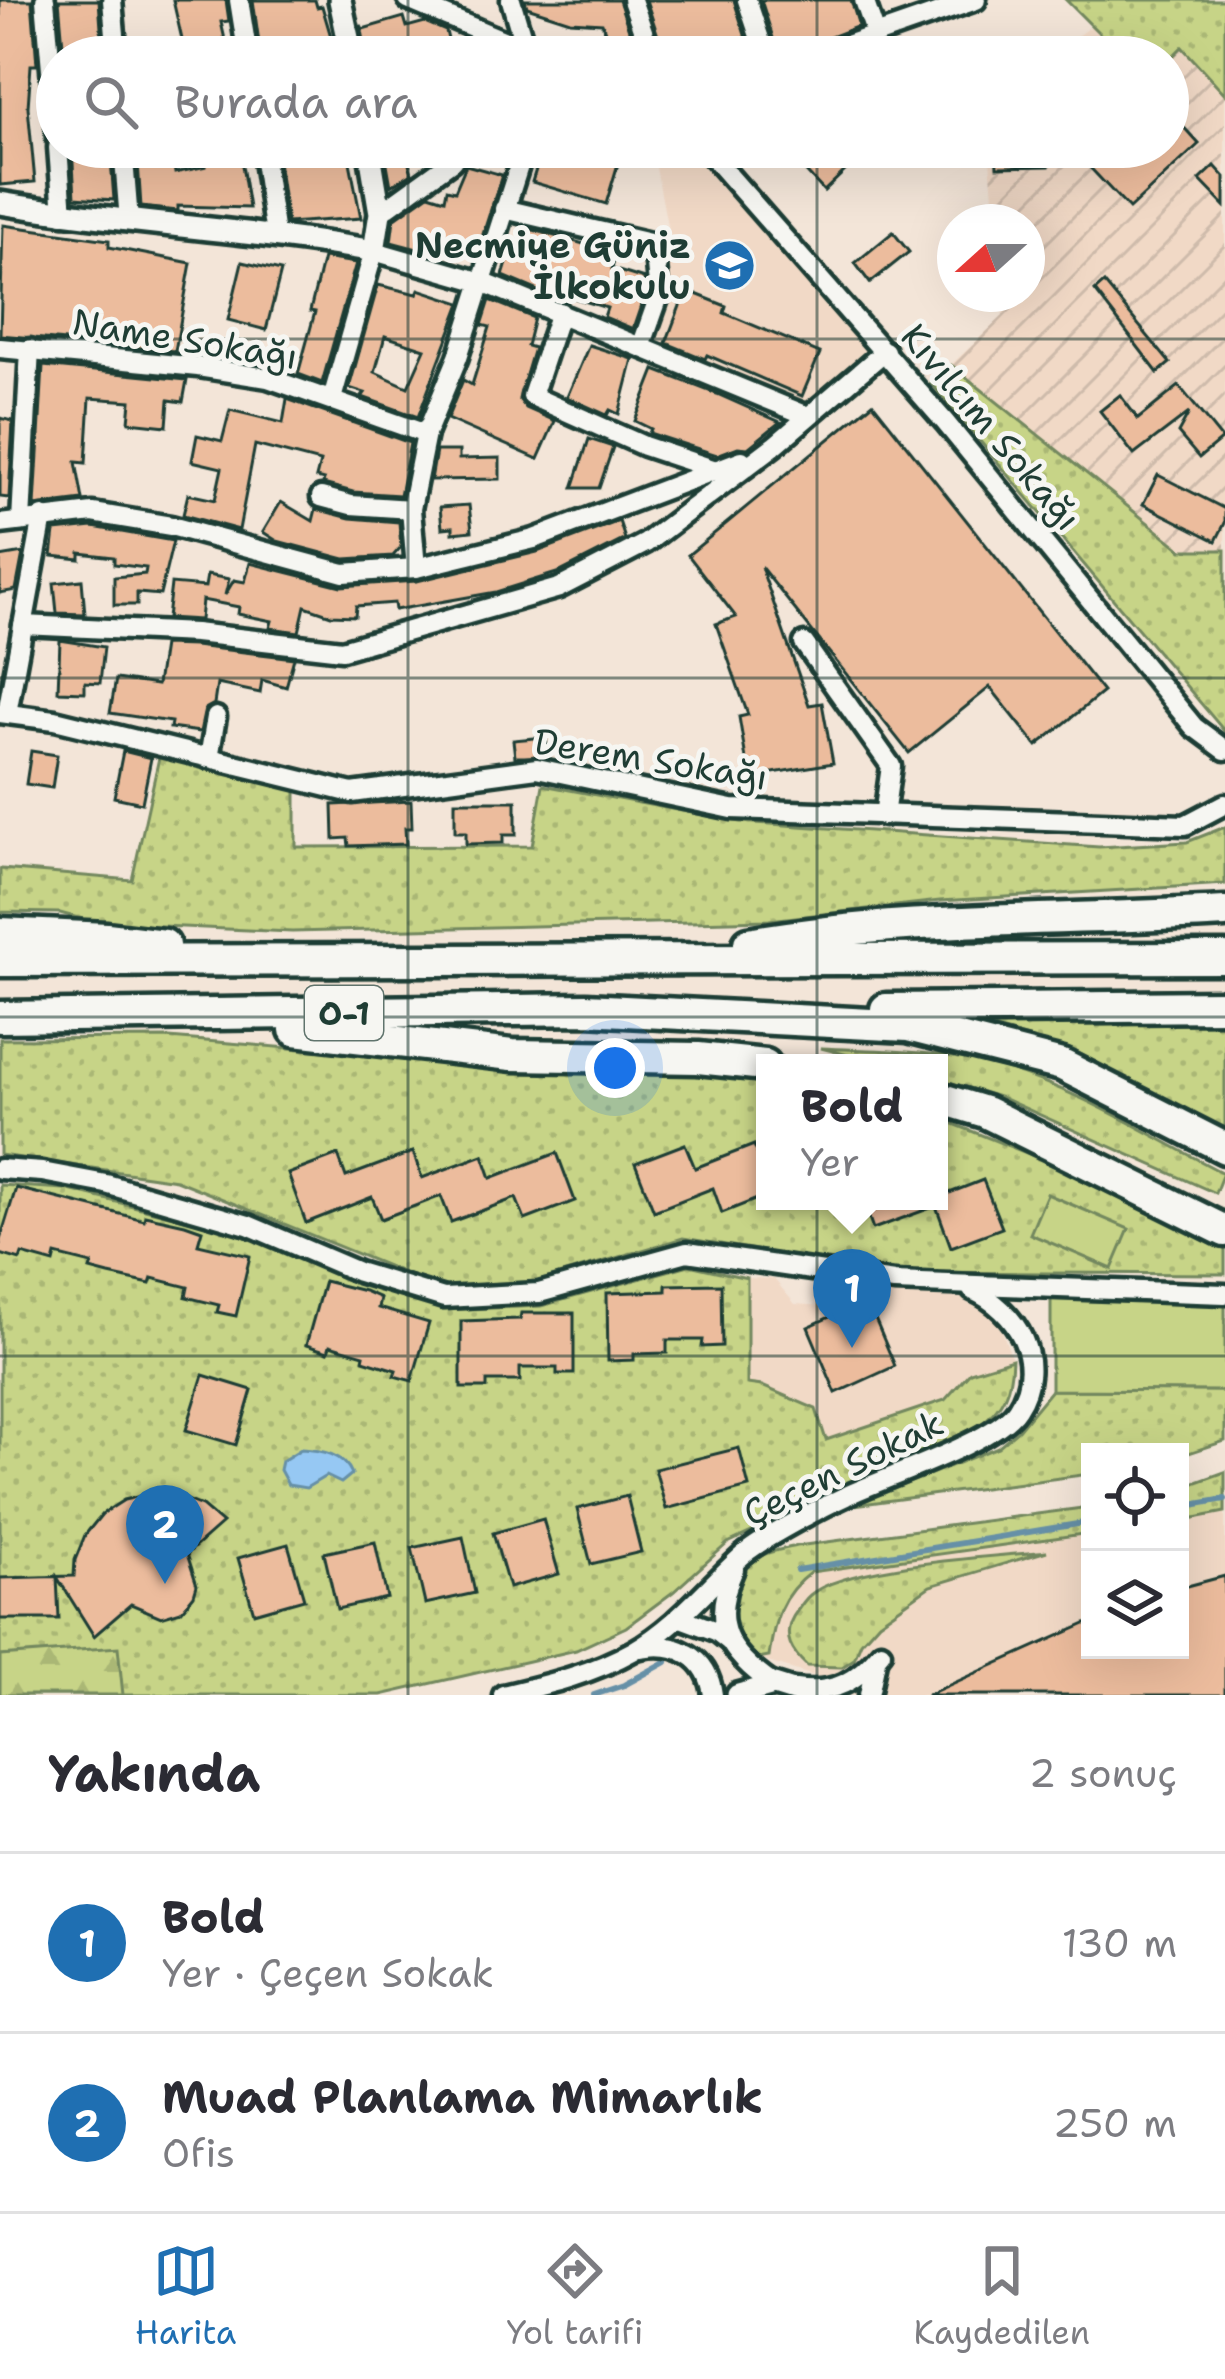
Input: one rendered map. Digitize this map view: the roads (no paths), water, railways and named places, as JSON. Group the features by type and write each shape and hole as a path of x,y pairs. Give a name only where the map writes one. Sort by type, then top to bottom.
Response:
{"highway":[{"path":"666,957 801,934 909,924 1225,913"},
{"path":"0,933 107,938 284,960"},
{"path":"1047,958 1144,942 1225,943"},
{"name":"O-1","path":"0,961 1225,958"},
{"name":"O-1","path":"0,1017 464,1008 688,1012 1225,1006"},
{"path":"688,1012 908,1026 1004,1049 1062,1065 1225,1148"},
{"path":"170,1016 512,1055 698,1058 756,1064"},
{"path":"948,1101 1225,1211"},
{"path":"985,1112 1225,1231"}],"street":[{"path":"45,0 48,36"},
{"path":"112,0 115,36"},
{"path":"239,0 245,36"},
{"path":"340,0 348,36"},
{"path":"408,0 488,36"},
{"path":"512,0 524,36"},
{"path":"632,0 645,36"},
{"path":"747,0 759,36"},
{"path":"864,0 876,35"},
{"path":"873,36 976,0"},
{"path":"60,168 64,214"},
{"path":"125,168 129,221"},
{"path":"265,168 275,235"},
{"path":"332,399 374,251 380,213 372,168"},
{"path":"380,213 442,168"},
{"path":"416,568 411,509 426,434 458,357 518,168"},
{"name":"Kıvılcım Sokağı","path":"723,168 885,351 1194,727 1225,749"},
{"path":"0,216 1,204 374,251 482,282 808,416"},
{"path":"504,209 654,244 659,296 641,347"},
{"path":"560,312 532,396 644,446 719,471"},
{"name":"Name Sokağı","path":"0,348 268,378 426,434"},
{"path":"30,349 10,522 93,513 172,526 344,573 416,568 534,539 774,446"},
{"path":"23,626 195,633 342,650 559,588 646,543 774,446 885,351"},
{"path":"321,497 351,505 411,509"},
{"path":"4,713 43,517"},
{"path":"804,643 891,766 884,816"},
{"name":"Derem Sokağı","path":"4,713 56,720 352,793 537,768 732,809 1185,825 1225,804"},
{"path":"209,758 216,718"},
{"path":"0,1169 106,1184 248,1225 358,1272 444,1298 539,1293 687,1252 894,1282 1225,1294"},
{"path":"962,1286 993,1300 1014,1321"},
{"path":"1014,1321 1021,1292 1031,1288"},
{"name":"Çeçen Sokak","path":"503,1695 578,1677 637,1649 681,1618 747,1551 842,1497 980,1438 1006,1420 1017,1410 1029,1362 1014,1321"},
{"path":"747,1551 722,1602 721,1621 747,1666 792,1690"},
{"path":"681,1618 716,1631 730,1642"},
{"path":"681,1618 692,1655 705,1670 712,1695"},
{"path":"637,1649 664,1645 692,1655"},
{"path":"738,1695 842,1687 862,1675 881,1652 869,1695"}],"water":[{"path":"301,1449 338,1458 352,1474 341,1483 326,1476 306,1488 288,1485 280,1470 282,1461"}],"waterway":[{"path":"1189,1505 1225,1499"},
{"path":"797,1570 1081,1523"},
{"path":"594,1695 666,1662"}],"place":[{"name":"Necmiye Güniz İlkokulu","path":"730,266"},
{"name":"Bold","path":"852,1348"},
{"name":"Muad Planlama Mimarlık","path":"165,1584"}]}
